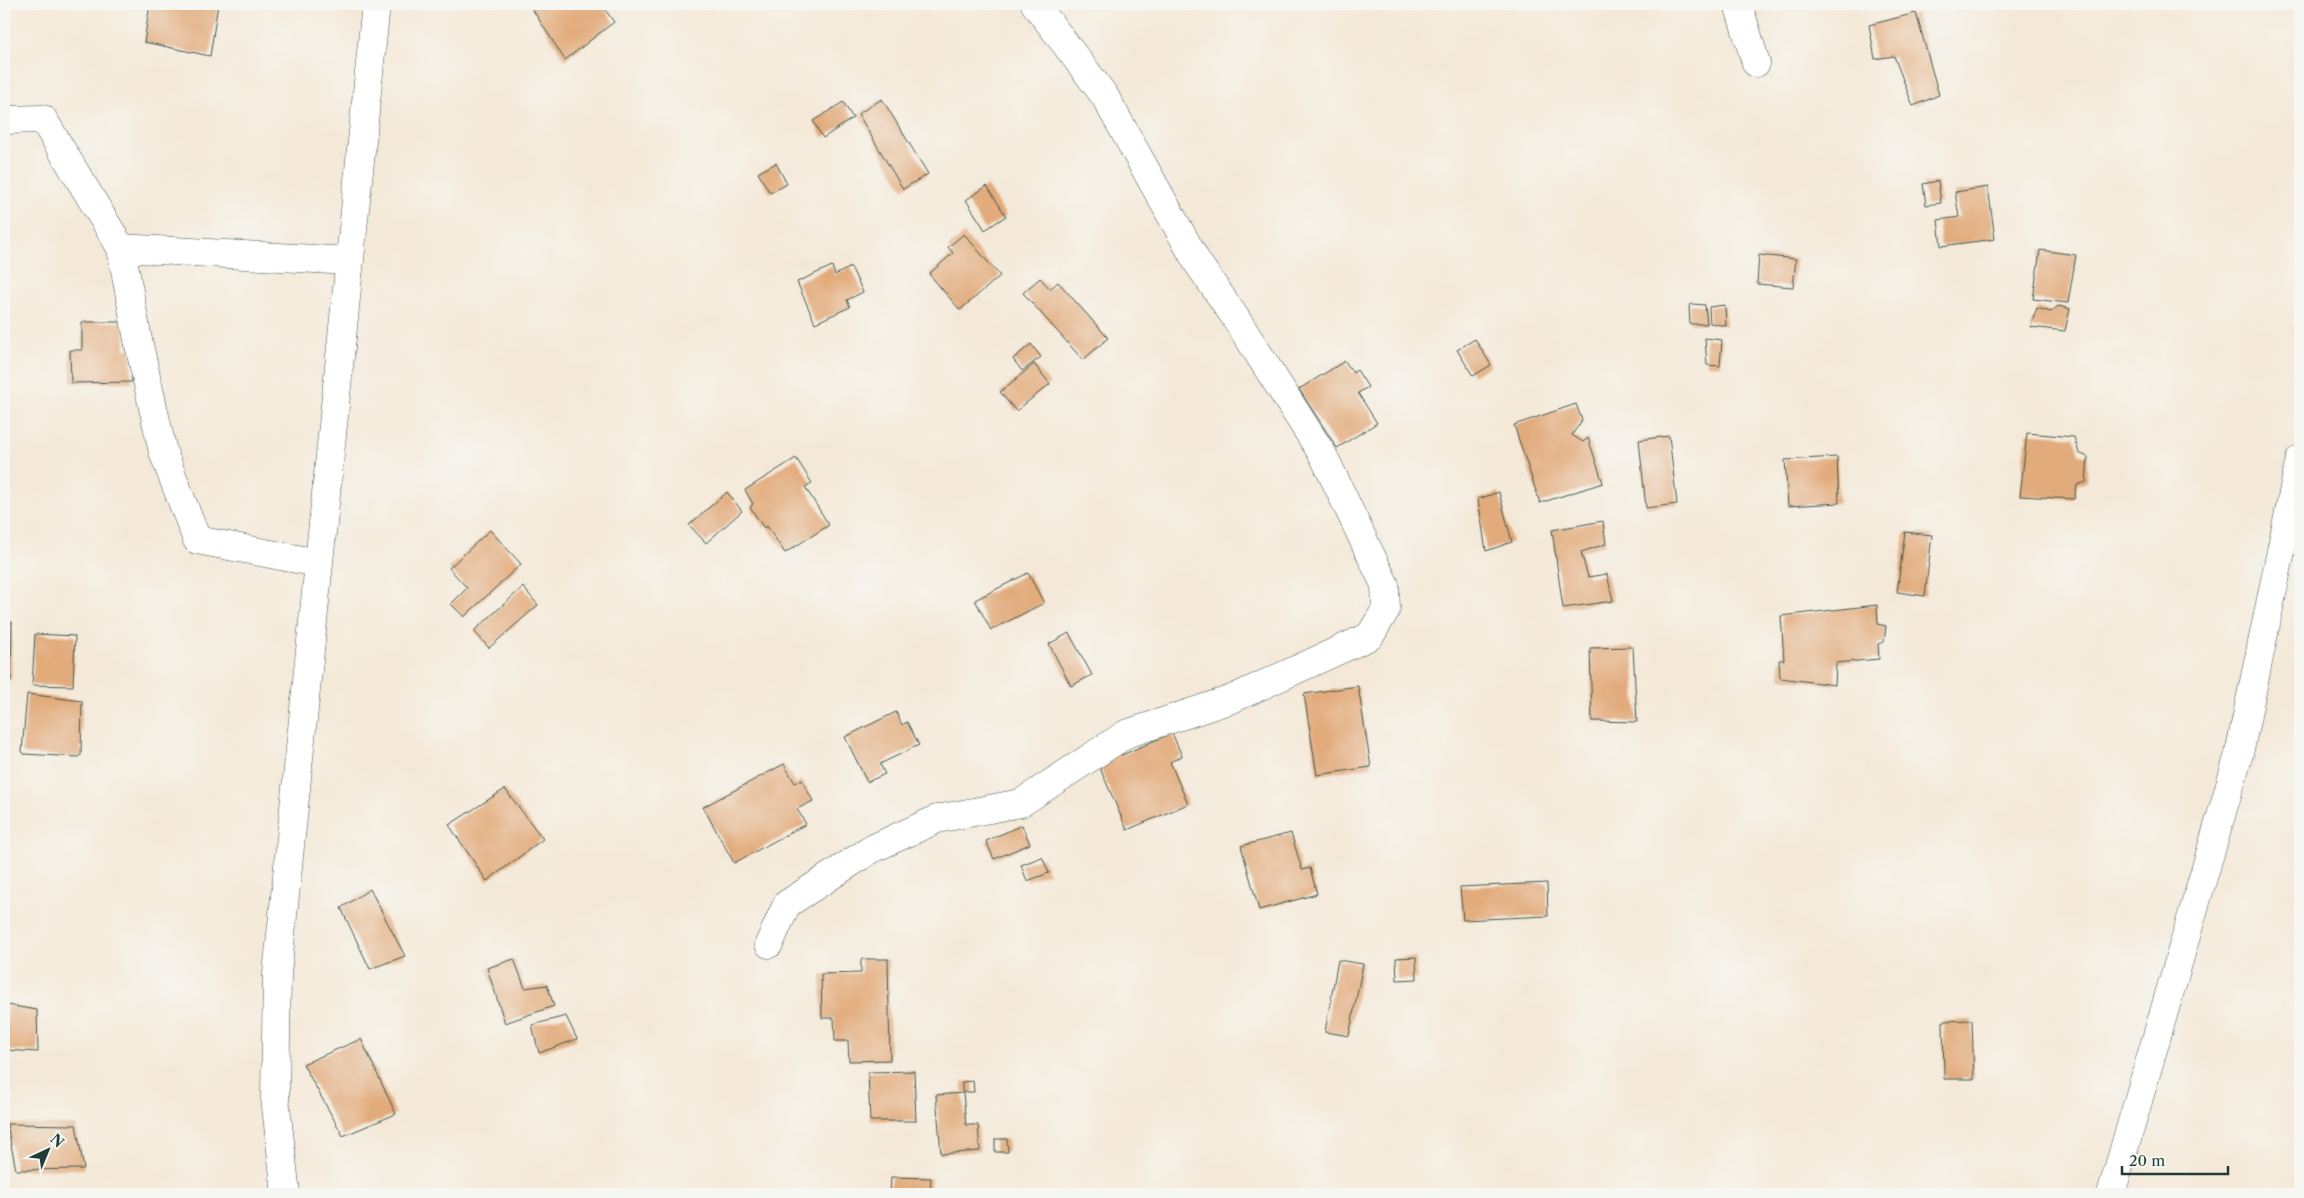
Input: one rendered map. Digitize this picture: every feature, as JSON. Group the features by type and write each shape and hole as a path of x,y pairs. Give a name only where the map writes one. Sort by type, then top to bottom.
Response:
{"street":[{"path":"286,1194 275,1098 277,974 376,4"},
{"path":"769,944 787,904 872,849 937,819 1021,803 1126,734 1232,699 1370,636 1386,609 1385,585 1323,455 1235,317 1197,262 1104,94 1035,4"},
{"path":"1738,4 1756,63"},
{"path":"4,120 43,119 121,248 138,340 163,452 197,540 318,563"},
{"path":"121,248 350,261"},
{"path":"2111,1194 2239,754 2300,460"}],"building":[{"path":"150,4 218,4 210,56 144,42"},
{"path":"529,4 601,4 614,22 565,60"},
{"path":"1916,13 1939,95 1913,106 1894,56 1875,59 1869,25"},
{"path":"882,99 928,174 903,189 858,114"},
{"path":"843,102 853,118 823,138 813,121"},
{"path":"776,163 787,184 770,193 758,173"},
{"path":"1938,181 1941,203 1926,205 1923,184"},
{"path":"987,186 1006,216 985,230 966,200"},
{"path":"1988,187 1995,239 1941,246 1938,220 1959,217 1955,192"},
{"path":"964,234 1000,276 960,310 929,274 953,253 948,247"},
{"path":"2040,250 2076,255 2068,303 2033,299"},
{"path":"1759,255 1796,259 1793,287 1757,284"},
{"path":"832,266 835,275 851,267 863,292 847,300 850,307 815,323 797,282"},
{"path":"1040,278 1050,289 1058,282 1108,338 1083,360 1023,293"},
{"path":"1692,304 1705,305 1707,324 1690,324 1689,306"},
{"path":"1725,305 1726,326 1710,323 1709,307"},
{"path":"2058,306 2070,309 2065,331 2030,327 2037,308 2051,312"},
{"path":"82,322 124,322 125,349 131,349 132,382 71,383 70,350 82,350"},
{"path":"1705,338 1722,340 1720,366 1707,365"},
{"path":"1475,339 1491,365 1473,376 1457,350"},
{"path":"1031,344 1041,357 1022,371 1013,359"},
{"path":"1345,361 1353,373 1357,370 1368,387 1358,393 1377,423 1337,448 1299,389"},
{"path":"1034,364 1050,384 1016,411 1000,392"},
{"path":"1576,404 1582,420 1572,435 1583,442 1588,438 1603,483 1540,503 1514,425"},
{"path":"2027,433 2074,437 2079,453 2088,457 2086,482 2077,485 2074,499 2020,496"},
{"path":"1669,436 1677,504 1646,508 1639,440"},
{"path":"1837,457 1839,503 1788,506 1785,460"},
{"path":"796,458 812,483 805,487 829,525 785,553 767,526 764,528 750,507 753,504 745,490"},
{"path":"727,492 742,511 706,543 689,525"},
{"path":"1499,492 1512,542 1486,551 1478,499"},
{"path":"1603,521 1606,544 1581,552 1588,577 1607,574 1613,601 1563,608 1552,530"},
{"path":"490,530 521,564 464,617 451,604 467,588 449,568"},
{"path":"1905,532 1932,535 1925,596 1897,592"},
{"path":"1028,573 1044,603 991,630 975,600"},
{"path":"523,587 538,605 489,648 474,631"},
{"path":"1877,605 1878,624 1886,626 1884,642 1878,644 1879,659 1836,663 1835,685 1780,678 1779,660 1784,660 1781,616"},
{"path":"4,622 12,622 11,680 4,680"},
{"path":"1069,633 1092,675 1071,686 1049,644"},
{"path":"35,634 75,636 73,686 32,685"},
{"path":"1633,647 1637,722 1592,721 1590,648"},
{"path":"1358,686 1371,767 1317,775 1304,694"},
{"path":"27,694 82,701 81,755 78,757 24,754 22,751"},
{"path":"896,712 902,725 907,722 919,745 880,764 885,774 867,782 845,737"},
{"path":"1172,733 1182,756 1170,762 1188,804 1127,830 1096,759 1120,750 1122,755"},
{"path":"784,764 795,783 802,780 813,801 797,809 806,824 734,863 703,807"},
{"path":"505,789 543,839 487,881 449,825"},
{"path":"1022,825 1030,844 994,859 986,841"},
{"path":"1291,833 1302,870 1310,868 1317,894 1259,910 1241,846"},
{"path":"1042,857 1049,873 1027,881 1021,865"},
{"path":"1547,883 1548,916 1463,920 1460,887"},
{"path":"370,889 405,956 370,969 341,908"},
{"path":"1416,957 1417,979 1397,980 1396,958"},
{"path":"514,959 525,988 547,985 554,1006 505,1023 487,968"},
{"path":"861,959 888,959 890,1060 849,1061 848,1041 835,1041 834,1018 822,1018 821,974 861,973"},
{"path":"1338,960 1363,964 1349,1036 1325,1032"},
{"path":"7,1005 37,1010 38,1052 5,1050"},
{"path":"566,1016 577,1039 539,1053 532,1025"},
{"path":"1972,1020 1974,1079 1944,1079 1943,1021"},
{"path":"361,1039 396,1114 343,1136 303,1064"},
{"path":"914,1071 916,1121 870,1121 868,1072"},
{"path":"973,1081 974,1092 962,1092 962,1082"},
{"path":"963,1093 966,1125 978,1125 980,1151 941,1154 936,1095"},
{"path":"7,1124 76,1125 84,1169 16,1170"},
{"path":"995,1139 1007,1139 1008,1152 995,1152"},
{"path":"891,1177 931,1178 930,1194 890,1194"}]}
